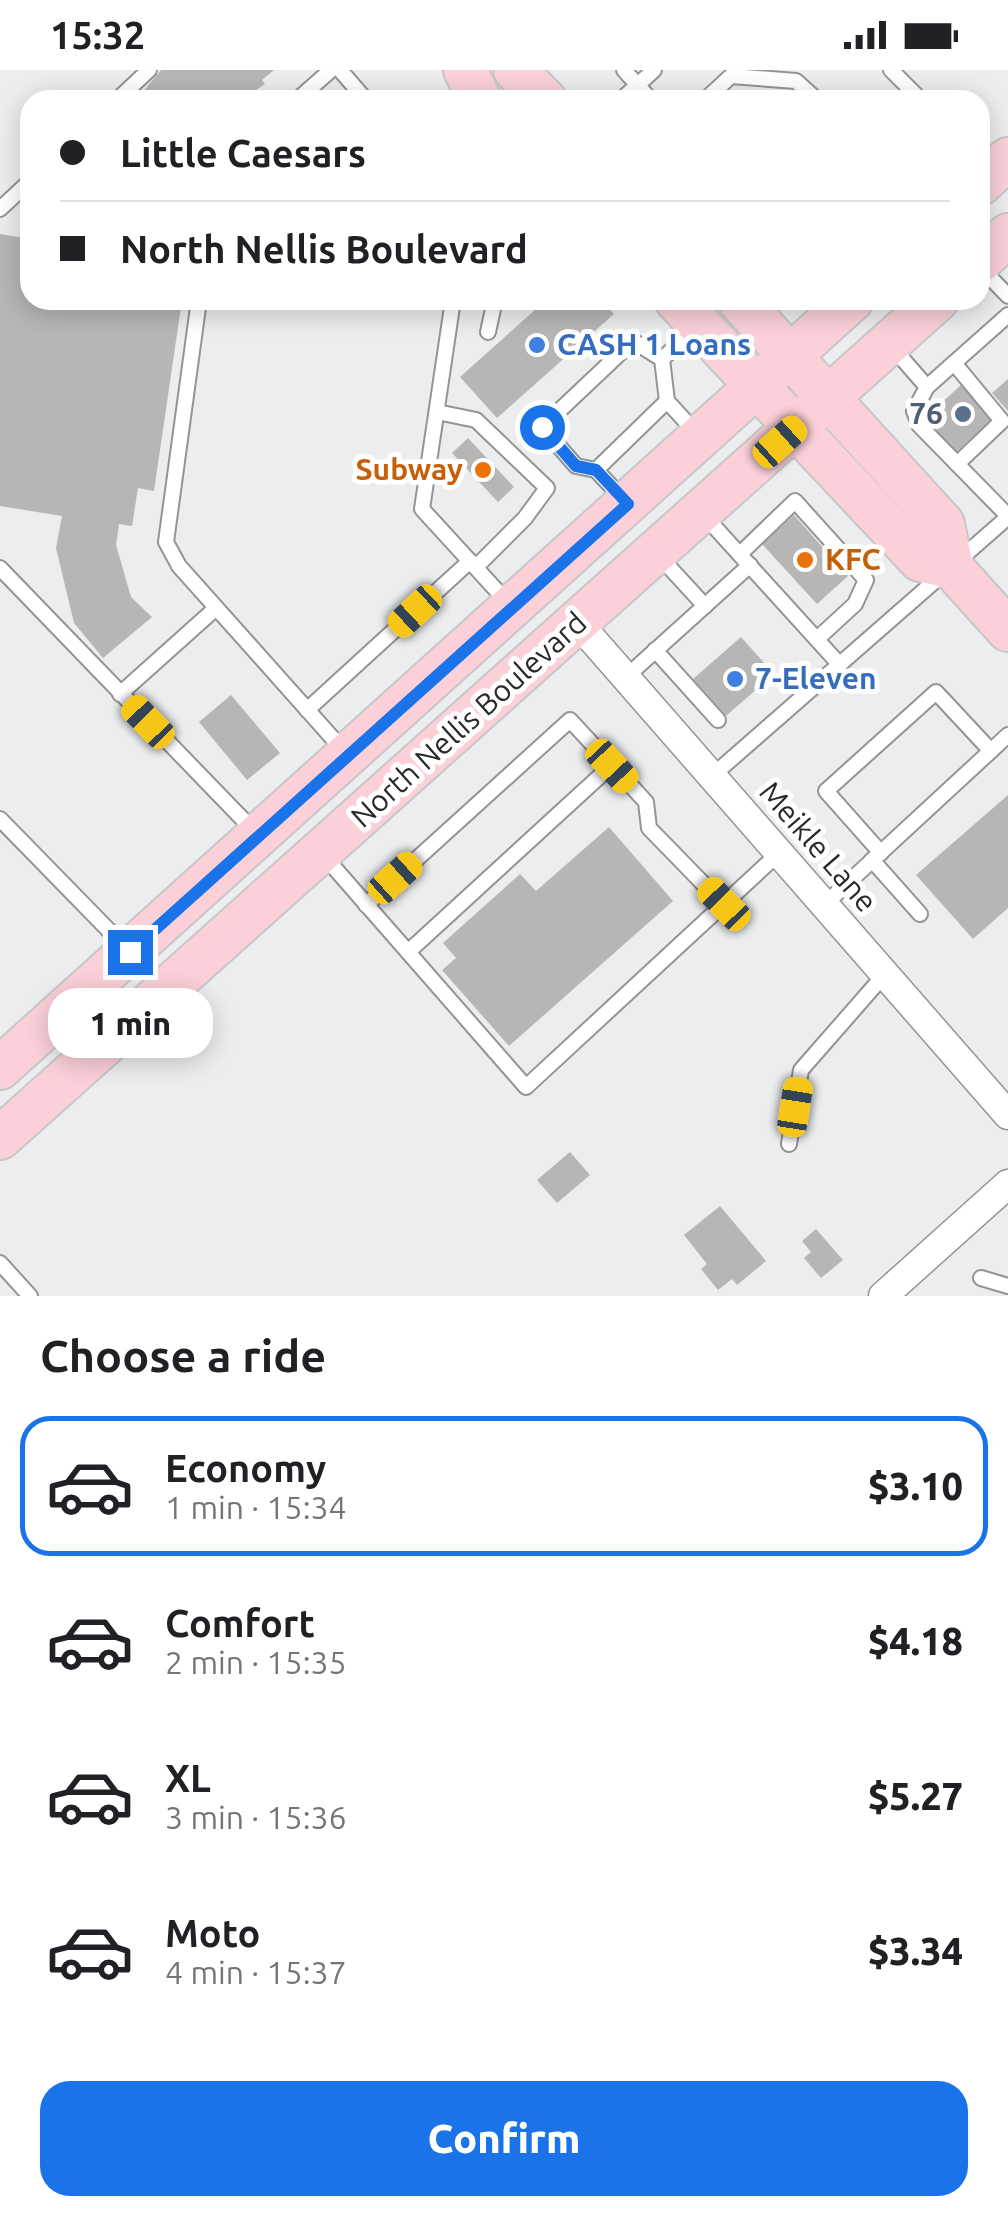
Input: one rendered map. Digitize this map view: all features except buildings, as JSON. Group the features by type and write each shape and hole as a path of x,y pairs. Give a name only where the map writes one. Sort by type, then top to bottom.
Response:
{"main road":[{"path":"515,70 535,90"},
{"path":"990,254 1008,235"},
{"path":"749,310 943,524 952,568"},
{"name":"North Nellis Boulevard","path":"0,1068 841,310"},
{"name":"North Nellis Boulevard","path":"0,1138 926,310"},
{"path":"688,312 920,560 952,568 998,612"},
{"path":"224,935 269,864 347,790 352,776 346,754"}],"street":[{"name":"Meikle Lane","path":"578,623 1008,1114"},
{"path":"882,1296 1008,1184"}],"lane":[{"path":"127,90 149,70"},
{"path":"308,90 330,70"},
{"path":"340,70 357,90"},
{"path":"624,70 642,90"},
{"path":"632,90 654,70"},
{"path":"891,70 911,90"},
{"path":"716,90 731,76 796,80 806,90"},
{"path":"0,209 20,190"},
{"path":"990,275 1008,296"},
{"path":"198,310 166,542 179,566 346,754"},
{"path":"452,310 422,509 512,607"},
{"path":"488,332 493,310"},
{"path":"688,312 662,359 668,401 702,438"},
{"path":"712,776 1008,517 919,425 914,411 927,387 1008,315"},
{"path":"628,504 596,470 576,466 542,427 633,341 662,359"},
{"path":"889,344 927,387"},
{"path":"954,363 1002,421 957,464"},
{"path":"596,470 668,401"},
{"path":"307,710 525,518 547,488 476,420 437,412"},
{"path":"626,678 705,606 795,500 866,580 855,604 817,640"},
{"path":"702,512 840,665"},
{"path":"656,553 705,606"},
{"path":"0,568 259,836"},
{"path":"120,694 216,608"},
{"path":"655,650 718,720"},
{"path":"920,914 826,791 936,692 991,751"},
{"path":"366,904 570,720 646,802 649,828 724,904"},
{"path":"824,904 1008,735"},
{"path":"408,952 612,766"},
{"path":"0,819 130,952"},
{"path":"320,852 526,1087 779,852"},
{"path":"789,1144 802,1070 885,974"},
{"path":"0,1262 30,1296"},
{"path":"982,1278 1008,1286"}],"place":[{"name":"CASH 1 Loans","path":"537,345"},
{"name":"76","path":"963,414"},
{"name":"Subway","path":"483,470"},
{"name":"KFC","path":"805,560"},
{"name":"7-Eleven","path":"735,679"}],"route":[{"path":"130,952 628,504 596,470 576,466 542,427"}]}
